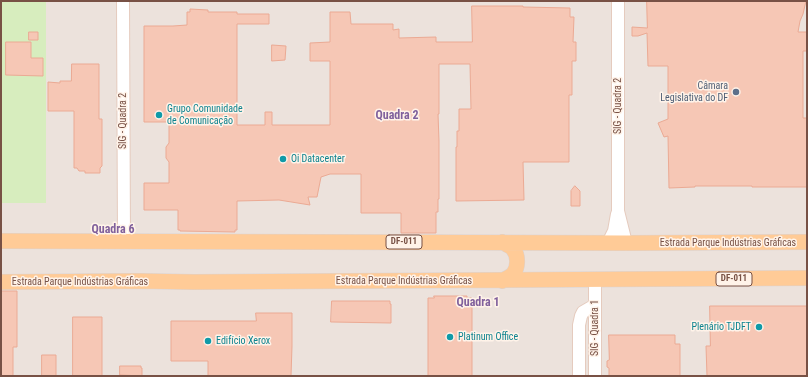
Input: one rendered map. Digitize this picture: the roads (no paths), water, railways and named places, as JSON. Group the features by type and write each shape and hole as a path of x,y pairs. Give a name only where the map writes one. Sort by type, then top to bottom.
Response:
{"main road":[{"name":"Estrada Parque Indústrias Gráficas","path":"1,241 608,243 807,242"},
{"path":"502,242 513,249 517,263 516,269 512,274 502,281"},
{"name":"Estrada Parque Indústrias Gráficas","path":"1,282 502,281 807,278"}],"street":[{"name":"SIG - Quadra 2","path":"123,1 124,242"},
{"name":"SIG - Quadra 2","path":"618,1 618,211 626,243"},
{"name":"SIG - Quadra 2","path":"608,243 614,231 618,211"},
{"name":"SIG - Quadra 1","path":"595,280 595,376"},
{"path":"579,376 579,325 581,316 583,312 595,305"}],"place":[{"name":"Câmara Legislativa do DF","path":"736,92"},
{"name":"Grupo Comunidade de Comunicação","path":"159,115"},
{"name":"Oi Datacenter","path":"283,159"},
{"name":"Plenário TJDFT","path":"759,327"},
{"name":"Platinum Office","path":"450,337"},
{"name":"Edifício Xerox","path":"208,341"}],"district":[{"name":"Quadra 2","path":"397,116"},
{"name":"Quadra 6","path":"113,230"},
{"name":"Quadra 1","path":"478,303"}]}
